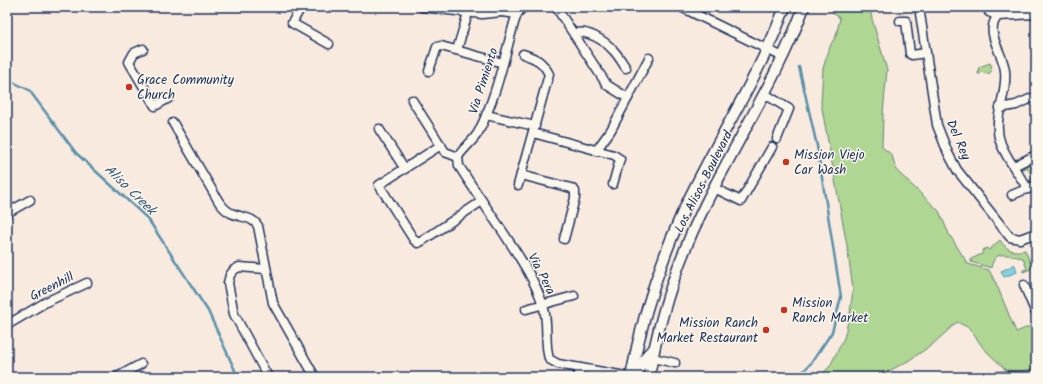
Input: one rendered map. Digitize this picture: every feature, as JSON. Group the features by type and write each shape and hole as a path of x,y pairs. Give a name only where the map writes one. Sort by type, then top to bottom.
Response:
{"main road":[{"name":"Los Alisos Boulevard","path":"631,377 640,331 652,287 681,215 767,49 784,7"},
{"name":"Los Alisos Boulevard","path":"649,377 653,353 666,304 679,264 714,188 765,94 783,57 804,7"},
{"path":"631,377 639,370 648,354 653,353"}],"street":[{"path":"301,7 292,23 329,44"},
{"path":"422,7 468,13 482,14 502,12 517,14"},
{"path":"495,7 502,12"},
{"name":"Via Pimiento","path":"458,157 478,133 486,115 517,14 523,7"},
{"path":"556,7 607,85 628,98"},
{"path":"683,7 783,57"},
{"name":"Del Rey","path":"919,7 937,125 948,153 957,170 1010,237 1020,239 1035,236"},
{"path":"989,7 989,12 998,16 1036,14"},
{"path":"457,50 468,13"},
{"path":"998,16 994,20 993,25 994,41 1006,72 997,125 1001,144 1028,189"},
{"path":"900,21 906,21 910,54 926,53"},
{"path":"574,34 577,32 585,32 609,45 626,68"},
{"path":"429,71 437,47 441,46 503,63"},
{"path":"143,49 134,53 129,62 155,106 169,98"},
{"path":"518,185 549,74 545,66 538,59 523,54"},
{"path":"596,151 611,130 649,58"},
{"path":"765,94 789,109 776,139"},
{"path":"1000,108 1016,105 1032,98"},
{"path":"412,100 445,152 458,157"},
{"path":"486,115 596,151 614,155 620,159 613,184"},
{"path":"173,123 219,202 229,212 250,218 256,222 273,303 315,377"},
{"path":"379,128 405,169"},
{"path":"441,145 379,185 414,240 418,242 422,241 482,201"},
{"path":"714,188 741,201 772,147"},
{"path":"1014,166 1034,156 1036,166"},
{"name":"Via Pera","path":"458,157 459,166 524,264 537,288 543,304 547,333 546,348 549,359 558,364 631,377"},
{"path":"521,175 571,188 575,191 575,198 564,239"},
{"path":"1012,195 1036,185"},
{"path":"7,213 30,200"},
{"path":"266,269 239,268 234,270 230,275 228,283 234,314 268,377"},
{"name":"Greenhill","path":"7,325 46,302 87,283"},
{"path":"1024,285 1032,295 1036,313"},
{"path":"526,309 574,296"},
{"path":"653,353 675,363"},
{"path":"117,377 141,364"},
{"path":"578,377 580,368"},
{"path":"984,377 1036,375"}],"green space":[{"path":"833,7 870,7 887,70 882,147 892,155 896,170 939,211 949,234 968,264 989,270 996,283 1016,332 1036,324 1036,366 1027,371 1006,370 984,349 969,328 957,322 932,345 908,361 878,377 819,377 830,366 844,338 850,313 853,289 847,246 821,103 823,68 831,44 836,36 840,18 833,13"},
{"path":"990,63 992,67 990,68 992,70 989,74 981,72 978,74 979,67"},
{"path":"1030,163 1036,176 1036,180 1029,182 1028,181 1033,178 1027,167 1021,170 1020,169"},
{"path":"1000,240 1011,250 1025,250 1032,267 1031,269 1023,272 1023,270 1027,269 1023,258 1007,255 996,258 991,268 971,262 971,259 982,254 983,250 987,248 989,250"}],"water":[{"path":"1013,264 1015,265 1017,272 1004,277 1001,271"}],"waterway":[{"path":"798,377 812,362 832,332 841,297 817,146 799,67"},
{"name":"Aliso Creek","path":"7,79 29,90 76,153 148,219 208,311 238,377"}],"place":[{"name":"Grace Community Church","path":"129,87"},
{"name":"Mission Viejo Car Wash","path":"786,162"},
{"name":"Mission Ranch Market","path":"784,310"},
{"name":"Mission Ranch Market Restaurant","path":"766,330"}]}
